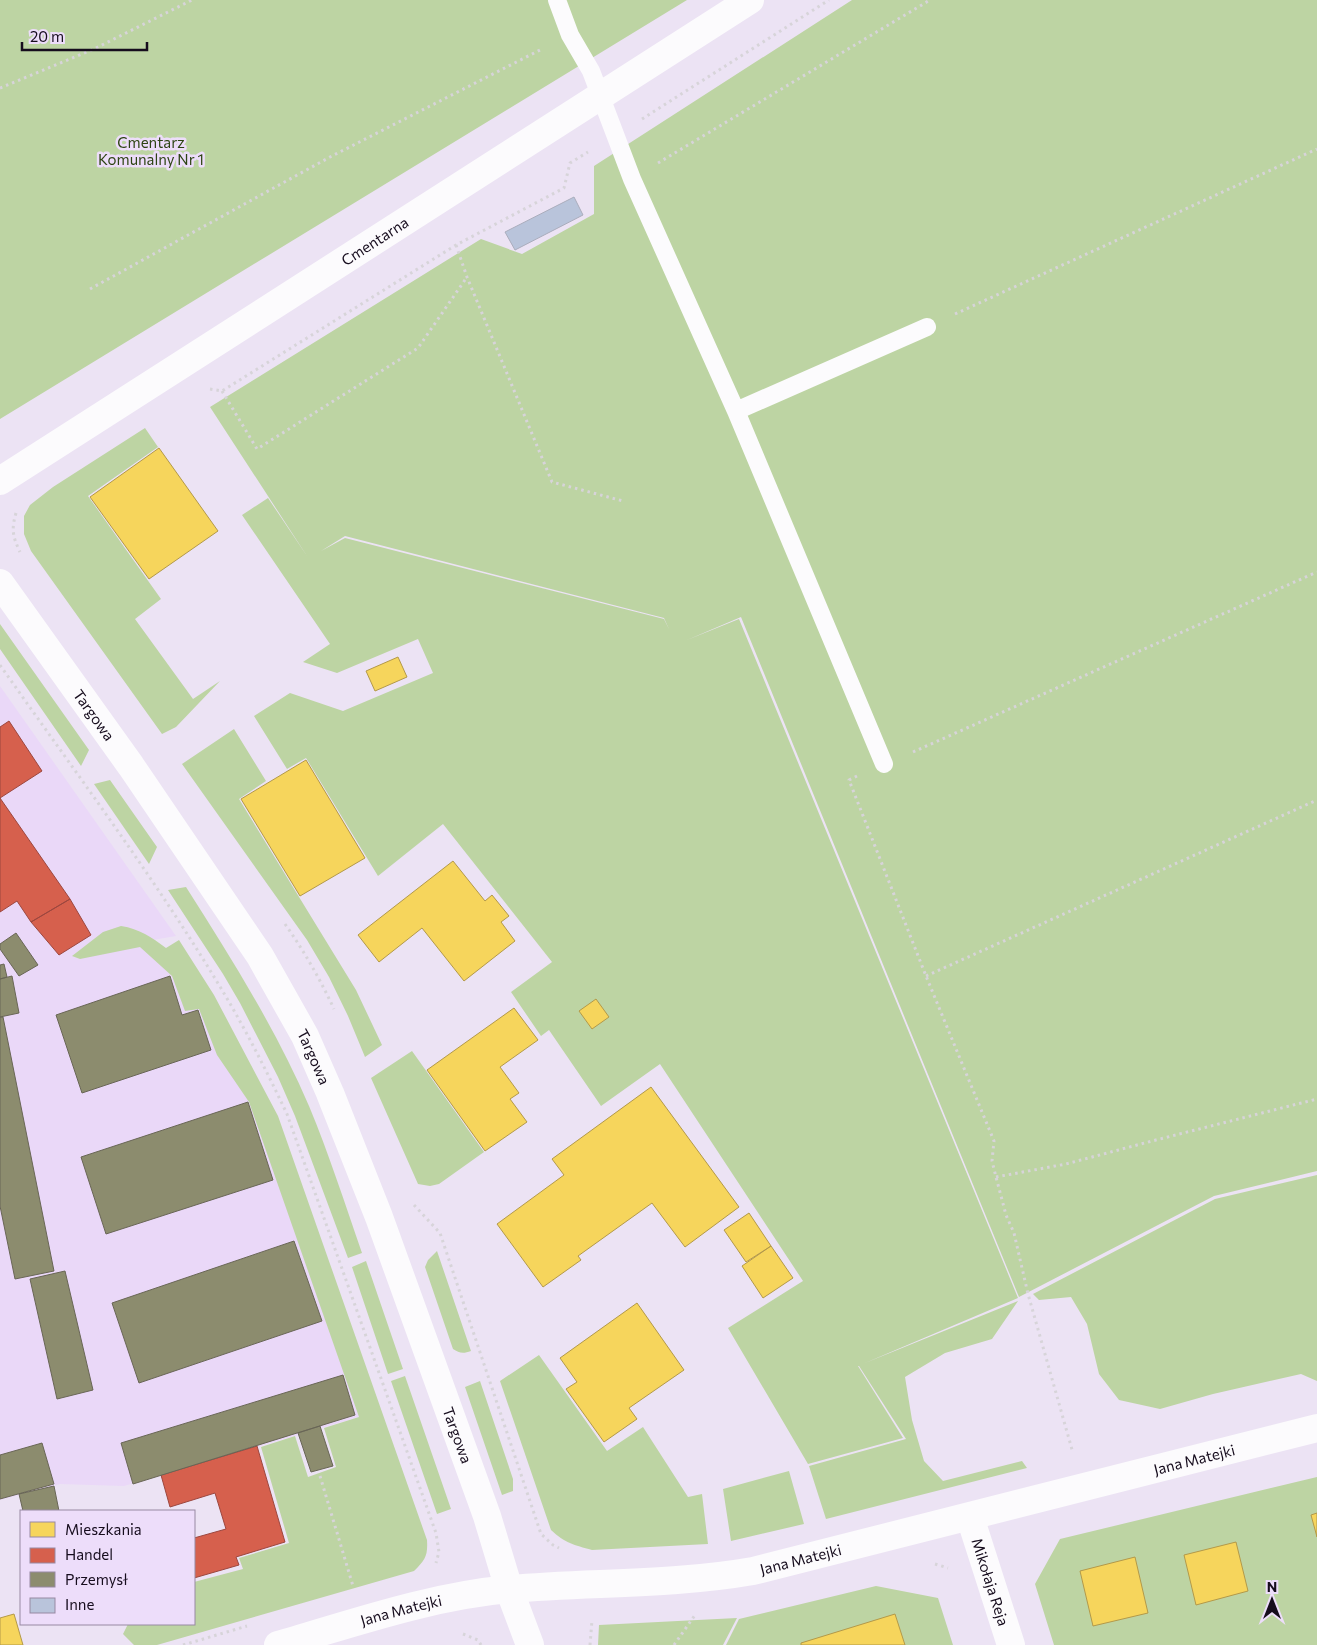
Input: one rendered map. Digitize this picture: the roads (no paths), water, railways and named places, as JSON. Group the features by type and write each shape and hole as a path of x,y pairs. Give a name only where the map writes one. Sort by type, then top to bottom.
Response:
{"street":[{"name":"Cmentarna","path":"0,482 750,0"},
{"name":"Targowa","path":"0,583 131,766 260,956 305,1036 330,1093 379,1217 487,1516 509,1589 530,1645"},
{"name":"Jana Matejki","path":"278,1645 431,1601 509,1589 713,1578 753,1571 1317,1428"},
{"name":"Mikołaja Reja","path":"970,1517 1011,1645"}],"lane":[{"path":"557,0 570,35 591,72 632,179 736,411 884,764"},
{"path":"736,411 927,327"}],"park label":[{"name":"Cmentarz Komunalny Nr 1","path":"151,150"}]}
